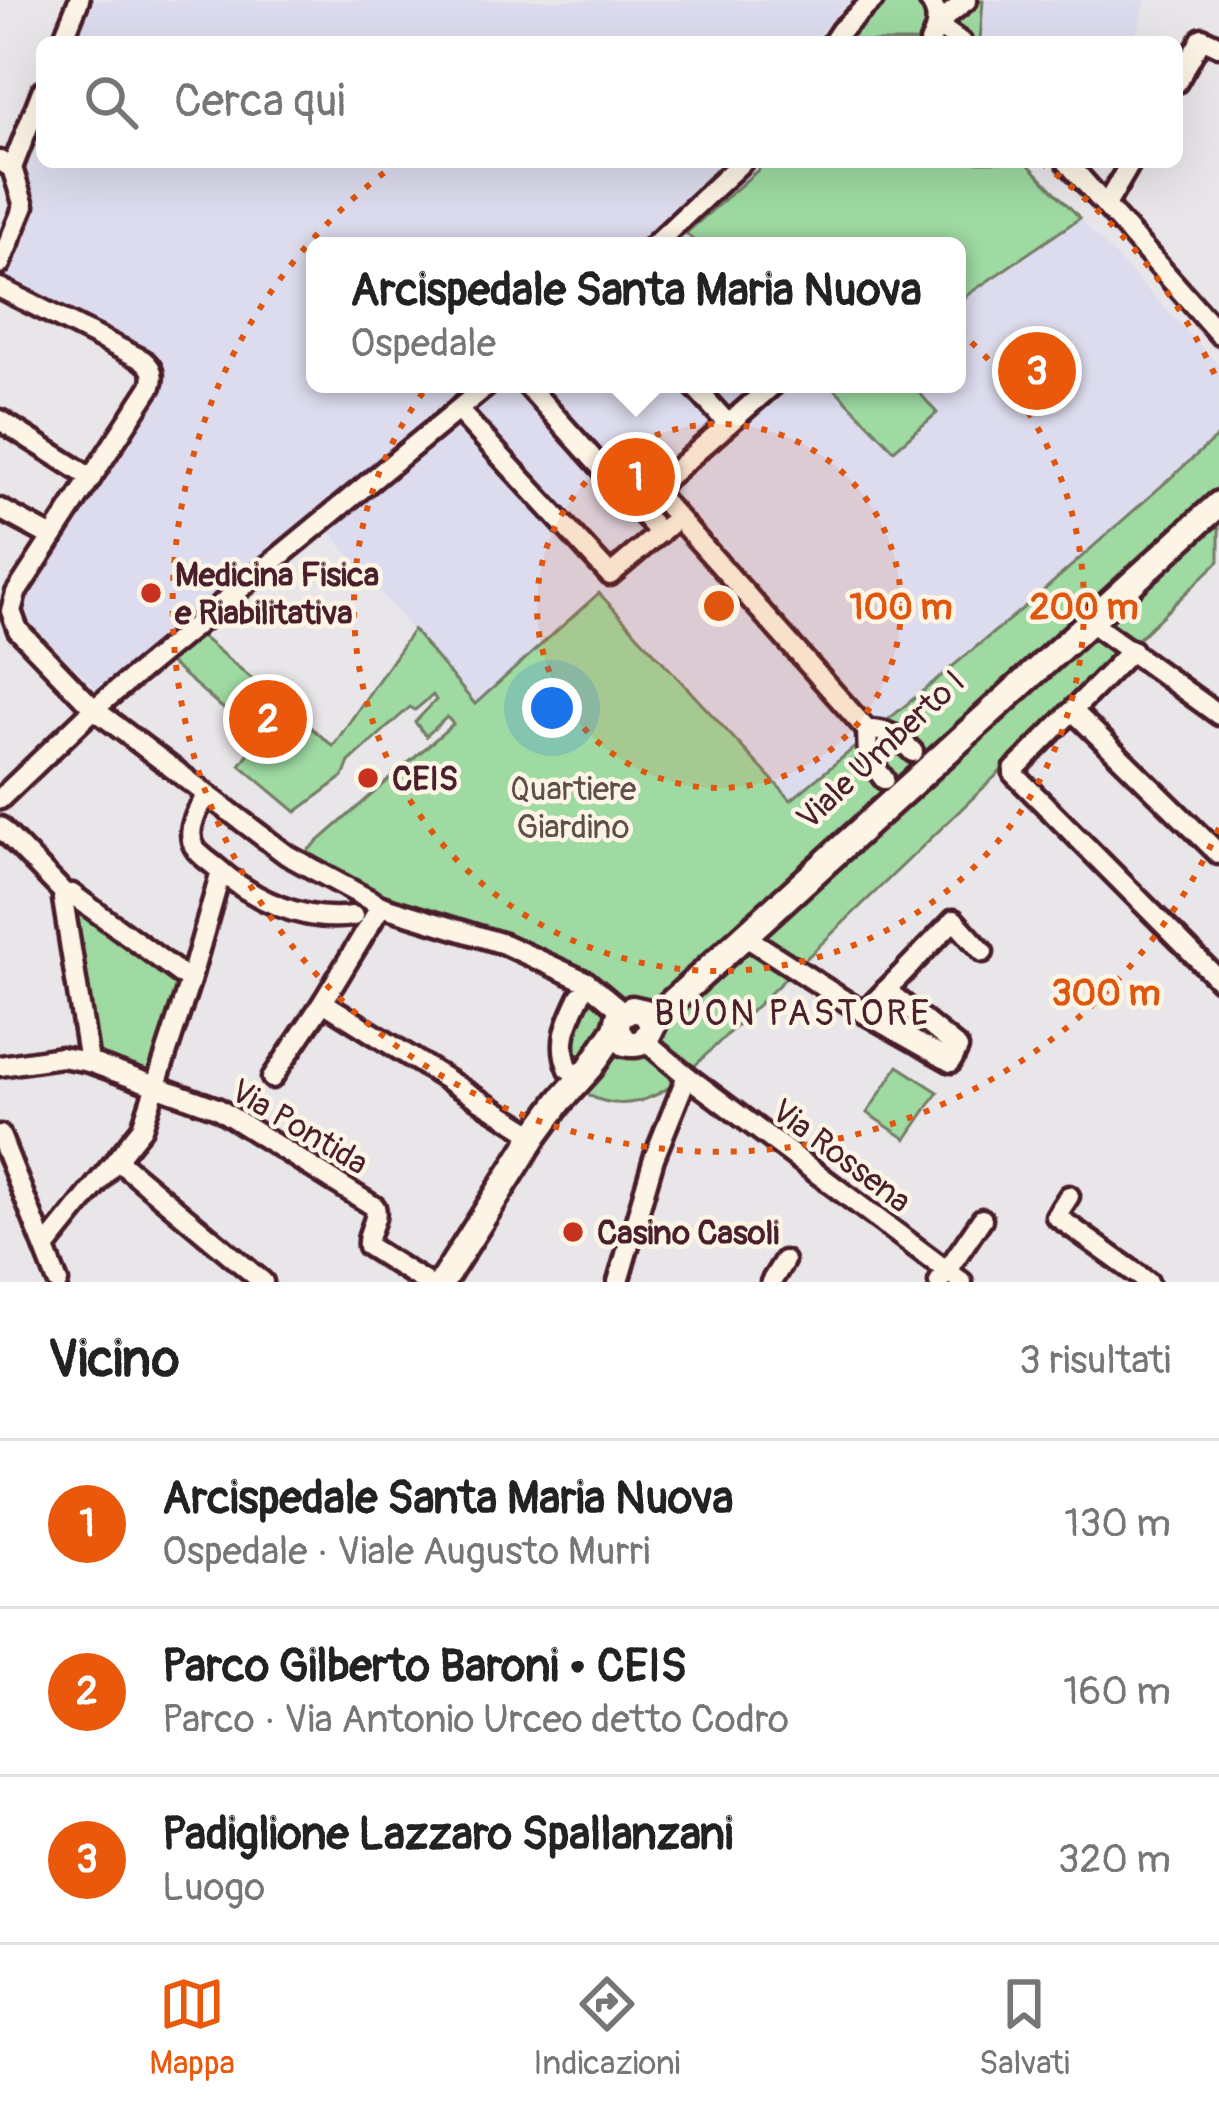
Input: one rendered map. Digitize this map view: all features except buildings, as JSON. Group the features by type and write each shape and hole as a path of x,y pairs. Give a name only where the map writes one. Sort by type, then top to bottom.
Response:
{"main road":[{"name":"Viale Umberto I","path":"634,1026 651,1004 1219,485"},
{"name":"Viale Umberto I","path":"442,1282 579,1068 634,1026 660,1013 1219,504"}],"street":[{"path":"64,36 79,0"},
{"path":"838,36 873,0"},
{"path":"933,19 965,2"},
{"path":"1183,71 1202,38 1219,46"},
{"path":"0,264 24,206 6,165 36,103"},
{"path":"663,237 736,168"},
{"path":"1072,168 1219,334"},
{"path":"1106,205 1128,168"},
{"path":"0,288 143,360 152,370 152,386 52,537 0,509"},
{"path":"0,799 94,709 478,393"},
{"path":"534,393 660,533"},
{"path":"700,393 728,424"},
{"path":"764,393 652,490 867,730 870,763 884,778"},
{"path":"458,410 610,575 677,518"},
{"path":"0,420 91,478"},
{"name":"Via Rossena","path":"52,537 16,593 13,620 94,709 295,861 381,906 504,944 587,982 687,1076 949,1278"},
{"path":"1090,622 1219,715"},
{"path":"1132,650 1014,774 1219,980"},
{"path":"1073,711 1219,854"},
{"path":"867,730 886,730 913,752"},
{"path":"207,796 194,816 193,843 221,872 269,903 312,916 353,916"},
{"path":"0,827 67,896"},
{"path":"45,1248 140,1133 221,872"},
{"path":"89,1062 63,898 72,894 190,981"},
{"path":"272,1078 381,906"},
{"path":"864,1013 954,920 983,952"},
{"path":"743,935 951,1062 958,1048 886,990"},
{"path":"579,1068 563,1056 565,1027 580,996"},
{"path":"323,1002 536,1136"},
{"path":"0,1066 61,1058 89,1062 157,1088"},
{"path":"618,1282 654,1158 687,1076"},
{"name":"Via Pontida","path":"157,1088 217,1108 375,1207 368,1246 425,1282"},
{"path":"0,1135 45,1248 53,1281"},
{"path":"117,1160 263,1282"},
{"path":"1069,1196 1056,1216 1148,1282"},
{"path":"949,1278 982,1220"},
{"path":"770,1282 784,1262"}],"shaded area":[{"path":"87,0 851,0 817,36 72,36"},
{"path":"983,0 1146,0 1136,36 984,36"},
{"path":"36,122 36,168 1032,168 1219,365 1219,435 1034,599 790,800 475,706 319,519 104,696 31,624 20,592 153,401 159,375 7,280 6,270 31,208 23,153"}],"green space":[{"path":"888,0 918,4 926,13 923,36 849,36"},
{"path":"983,0 980,36 962,36 950,23"},
{"path":"760,168 1032,168 1080,218 966,296 966,237 690,237 686,233"},
{"path":"839,393 920,393 937,413 894,450"},
{"name":"Quartiere Giardino","path":"1219,435 1219,561 683,1077 635,1102 603,1101 588,1095 560,1069 589,980 383,903 298,859 453,724 447,717 426,736 415,722 436,700 433,695 415,710 410,707 349,762 343,777 296,812 240,765 259,739 164,658 196,632 333,746 413,630 475,704 599,593 791,800 1034,599"},
{"path":"72,894 190,981 157,1088 89,1062"},
{"path":"898,1066 938,1092 906,1139 867,1113"}],"place":[{"name":"Padiglione Lazzaro Spallanzani","path":"1037,371"},
{"name":"Arcispedale Santa Maria Nuova","path":"636,477"},
{"name":"Medicina Fisica e Riabilitativa","path":"151,593"},
{"name":"Parco Gilberto Baroni • CEIS","path":"268,719"},
{"name":"CEIS","path":"368,778"},
{"name":"Casino Casoli","path":"573,1232"}],"district":[{"name":"BUON PASTORE","path":"793,1012"}]}
